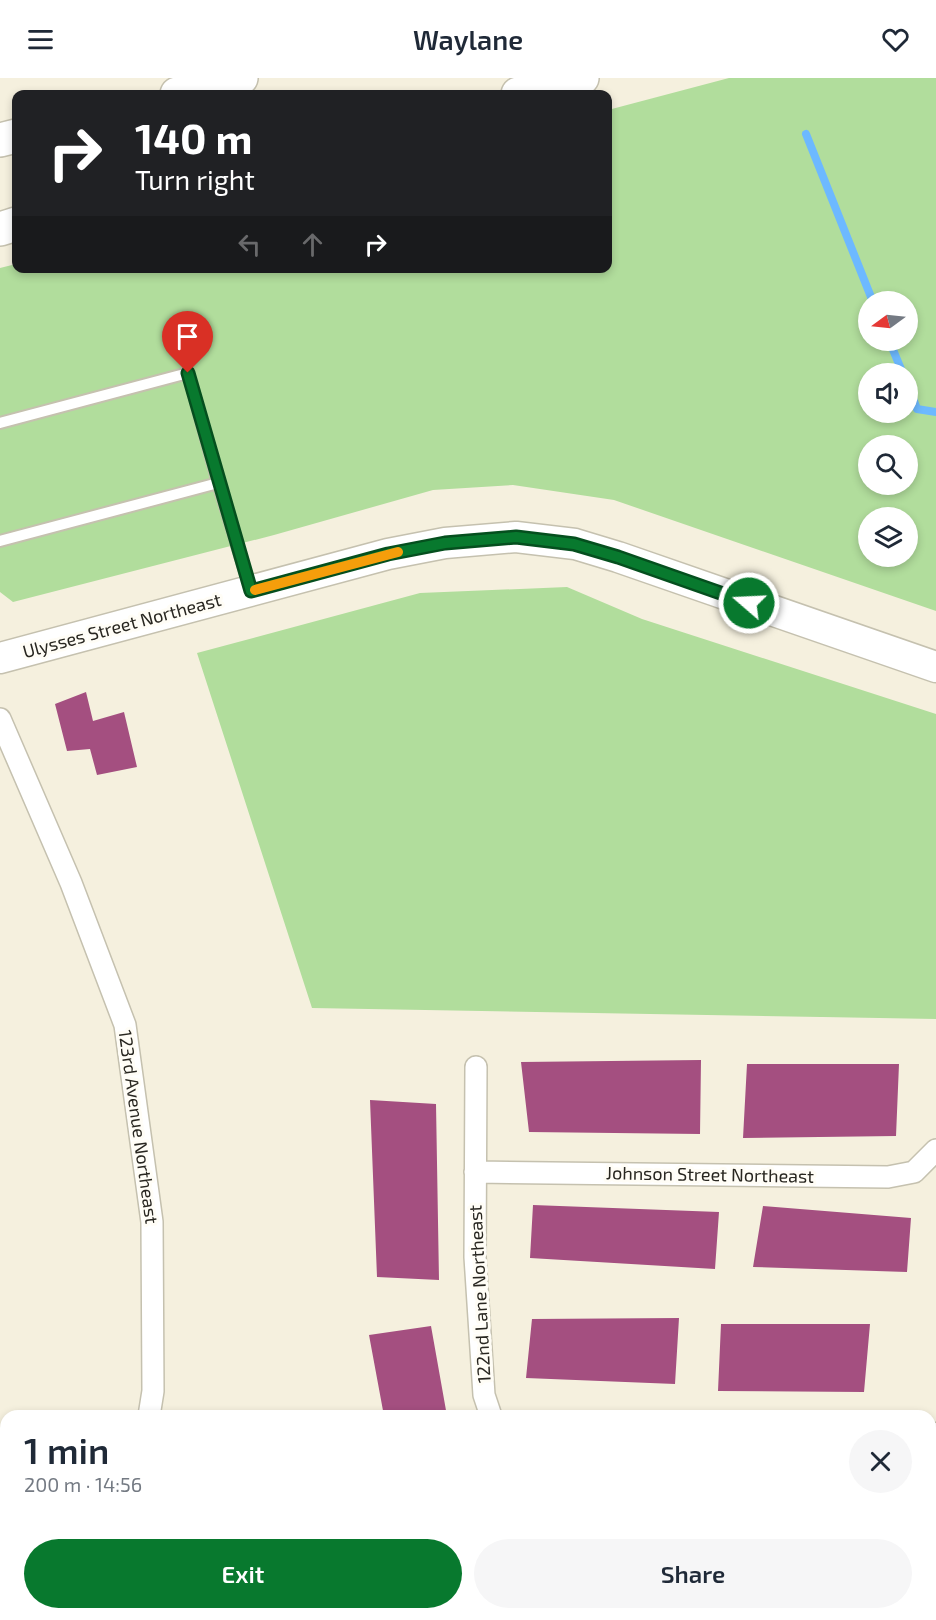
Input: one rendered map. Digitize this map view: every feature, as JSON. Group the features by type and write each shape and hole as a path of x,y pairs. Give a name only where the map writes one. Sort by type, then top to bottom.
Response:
{"highway":[{"path":"193,90 241,78"},
{"path":"535,90 582,78"}],"street":[{"name":"Ulysses Street Northeast","path":"0,658 388,554 445,543 516,537 574,544 618,557 936,667"},
{"name":"123rd Avenue Northeast","path":"0,719 71,884 125,1025 152,1222 153,1391 150,1410"},
{"name":"122nd Lane Northeast","path":"477,1066 475,1257 484,1395 489,1410"},
{"name":"Johnson Street Northeast","path":"476,1172 888,1177 914,1172 936,1150"}],"lane":[{"path":"0,423 188,373 251,591"},
{"path":"0,541 218,483"}],"green space":[{"path":"729,78 936,78 936,611 614,500 513,485 433,490 274,535 13,602 0,592 0,268 12,265 12,273 612,273 612,109"},
{"path":"567,587 642,619 936,714 936,1019 312,1008 197,653 420,593"}],"building":[{"path":"86,692 93,721 124,712 137,767 97,775 90,749 67,751 55,704"},
{"path":"701,1060 700,1134 529,1132 521,1062"},
{"path":"747,1064 899,1064 896,1136 743,1138"},
{"path":"370,1100 436,1104 439,1280 377,1277"},
{"path":"533,1205 719,1212 715,1269 530,1258"},
{"path":"763,1206 911,1218 907,1272 753,1267"},
{"path":"679,1318 675,1384 526,1378 532,1319"},
{"path":"721,1324 870,1324 864,1392 718,1391"},
{"path":"431,1326 446,1410 383,1410 369,1335"}],"waterway":[{"path":"806,134 869,291"},
{"path":"894,351 898,363"},
{"path":"918,409 936,412"}],"slow traffic":[{"path":"255,590 398,552"}],"route":[{"path":"188,373 251,591 388,554 445,543 516,537 574,544 749,603"}]}
